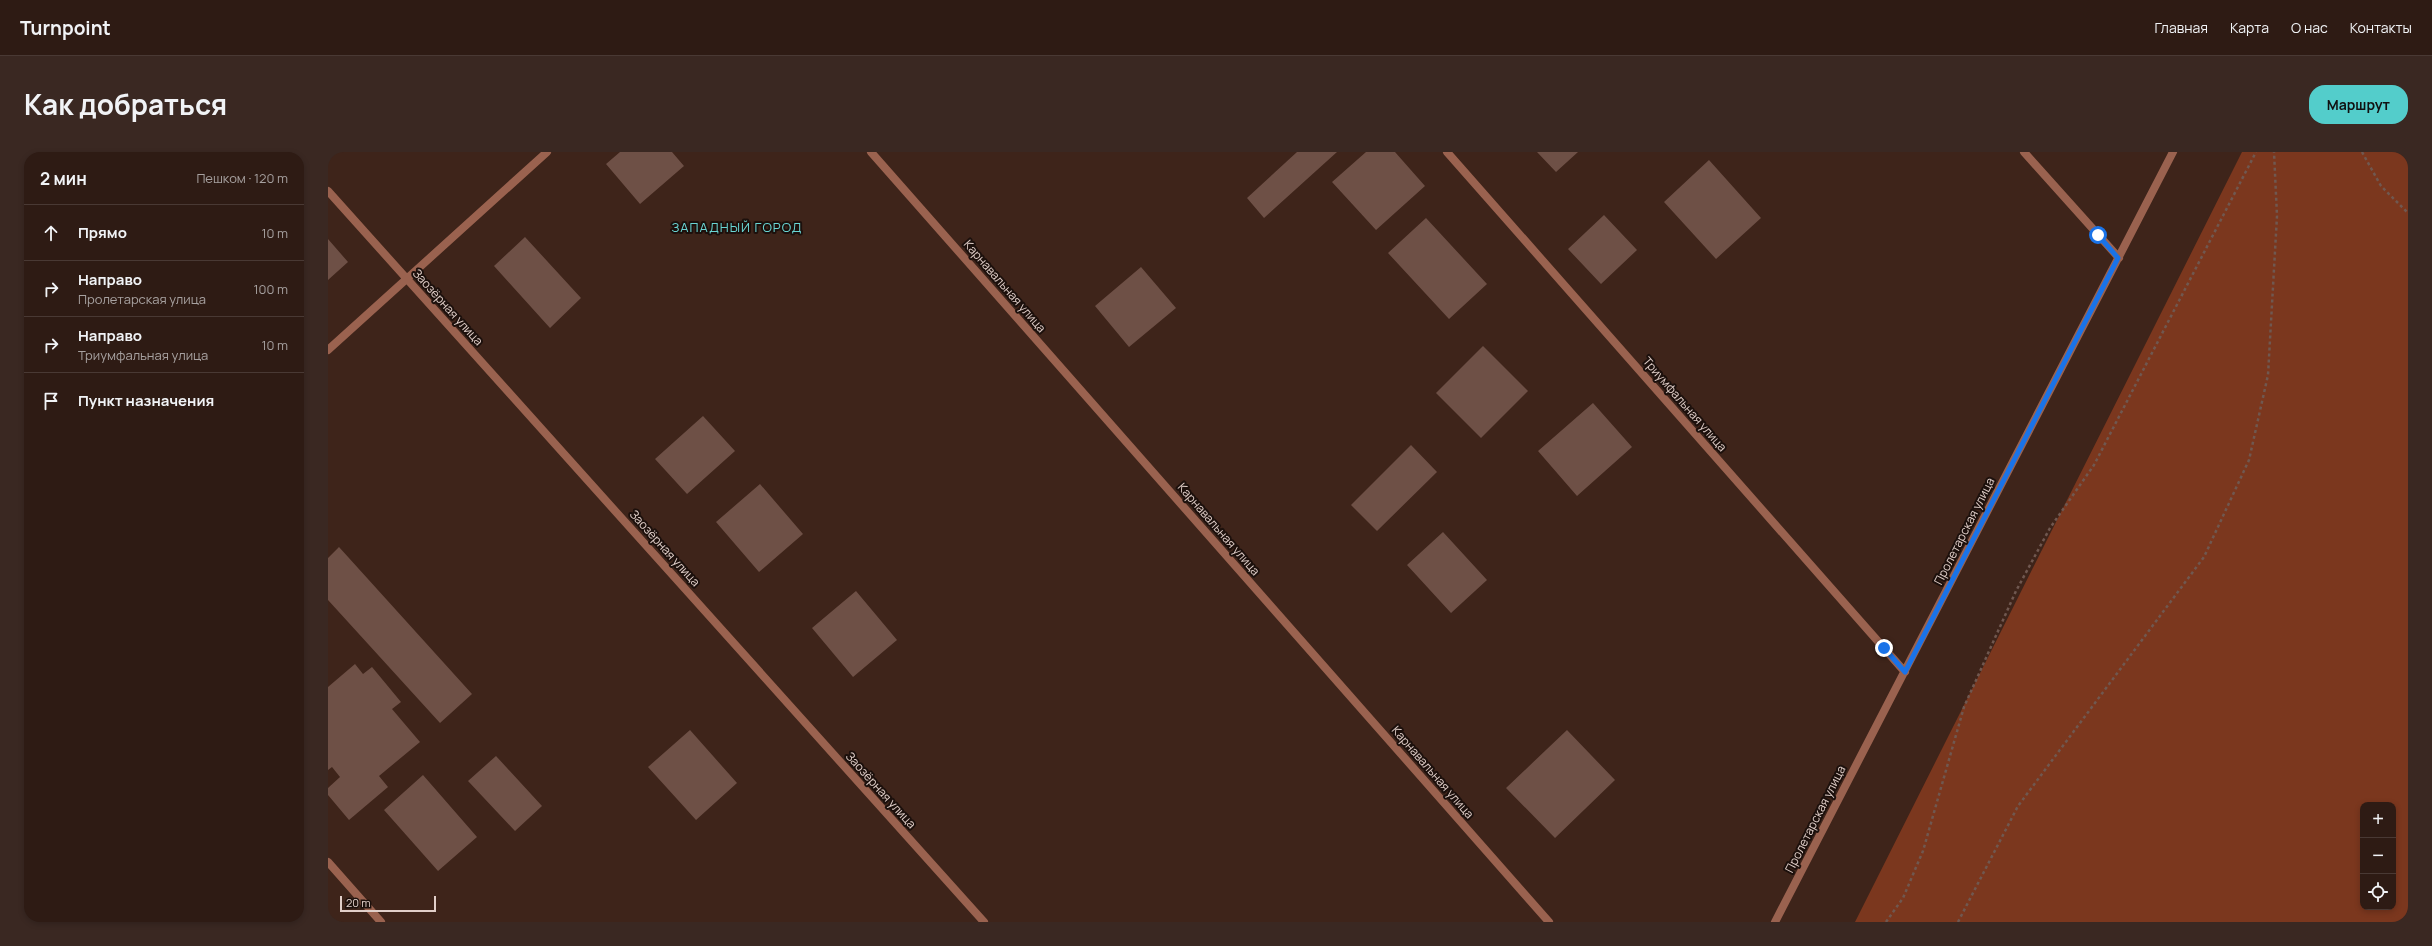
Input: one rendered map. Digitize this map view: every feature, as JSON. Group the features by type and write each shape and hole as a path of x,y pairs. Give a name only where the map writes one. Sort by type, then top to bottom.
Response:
{"street":[{"path":"328,350 547,152"},
{"name":"Карнавальная улица","path":"871,152 1549,922"},
{"name":"Триумфальная улица","path":"1447,152 1905,672"},
{"path":"2024,152 2118,258"},
{"name":"Пролетарская улица","path":"1775,922 2173,152"},
{"name":"Заозёрная улица","path":"328,191 984,922"},
{"path":"328,862 381,922"}],"path":[{"path":"1886,922 1903,898 1923,851 1964,707 2016,591 2050,528 2094,465 2256,152"},
{"path":"1958,922 2018,806 2204,557 2249,460 2268,375 2277,216 2274,152"},
{"path":"2362,152 2381,186 2408,213"}],"shaded area":[{"path":"2242,152 2408,152 2408,922 1855,922"}],"building":[{"path":"620,152 672,152 684,166 640,204 606,164"},
{"path":"1297,152 1337,152 1264,218 1247,198"},
{"path":"1366,152 1395,152 1425,186 1376,230 1332,182"},
{"path":"1537,152 1578,152 1556,172"},
{"path":"1709,160 1761,218 1716,259 1664,202"},
{"path":"1604,215 1637,250 1601,284 1568,249"},
{"path":"1426,218 1487,284 1449,319 1388,253"},
{"path":"525,237 581,298 550,328 494,266"},
{"path":"328,239 348,262 328,280"},
{"path":"1141,267 1176,308 1129,347 1095,306"},
{"path":"1483,346 1528,391 1481,438 1436,393"},
{"path":"1593,403 1632,447 1577,496 1538,451"},
{"path":"703,416 735,451 687,494 655,459"},
{"path":"1411,445 1437,472 1377,531 1351,505"},
{"path":"760,484 803,534 759,572 716,522"},
{"path":"1443,532 1487,580 1451,613 1407,565"},
{"path":"339,547 472,694 440,723 328,600 328,558"},
{"path":"856,591 897,640 853,677 812,628"},
{"path":"355,664 363,674 372,667 401,702 392,709 420,742 379,776 388,787 349,820 328,795 328,788 340,777 332,767 328,770 328,687"},
{"path":"690,730 737,783 696,820 648,767"},
{"path":"1567,730 1615,780 1555,838 1506,788"},
{"path":"496,756 542,806 515,831 468,781"},
{"path":"423,775 477,837 438,871 384,810"}],"district":[{"name":"ЗАПАДНЫЙ ГОРОД","path":"737,227"}],"route":[{"path":"1884,648 1905,672 2118,258 2098,235"}]}
